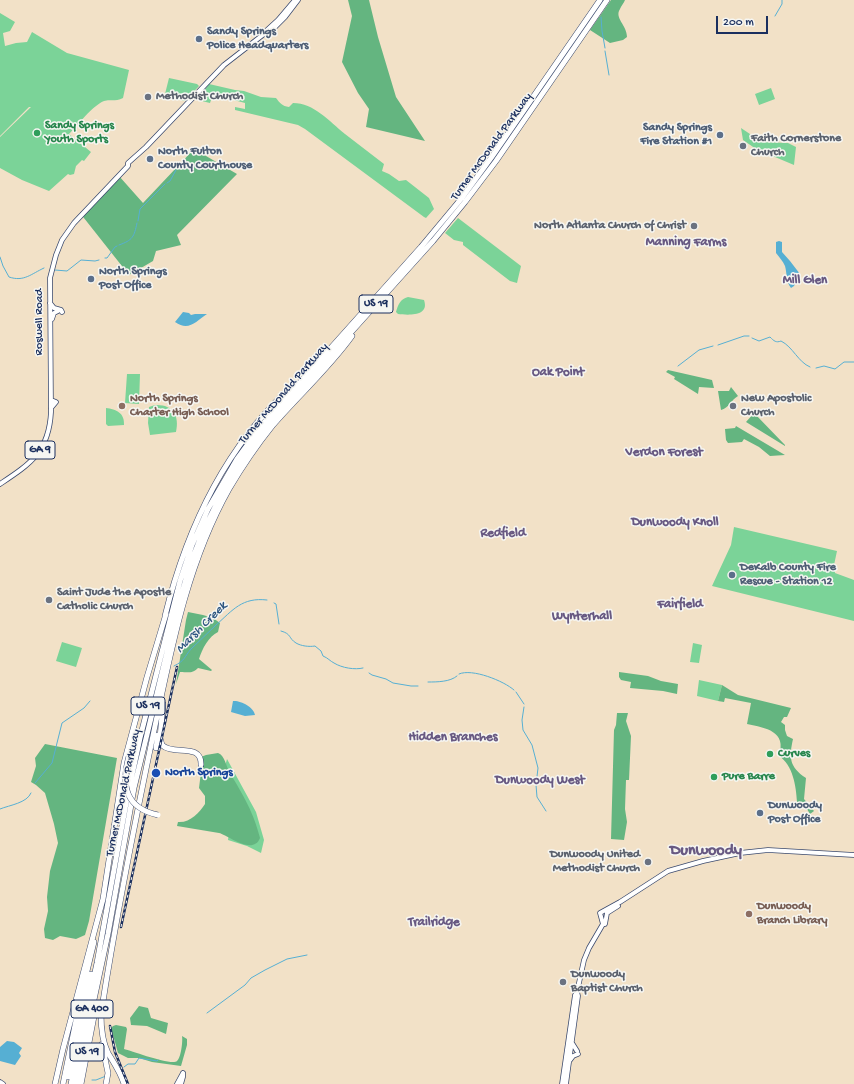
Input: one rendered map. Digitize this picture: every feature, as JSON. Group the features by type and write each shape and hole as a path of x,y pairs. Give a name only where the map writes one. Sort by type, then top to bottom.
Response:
{"highway":[{"name":"Turner McDonald Parkway","path":"71,1084 101,944 126,798 172,608 187,558 210,505 237,459 265,421 421,247 461,199 600,0"},
{"name":"Turner McDonald Parkway","path":"76,1084 108,934 125,832 142,751 190,565 200,538 221,495 249,449 278,414 437,236 465,202 492,166 607,0"},
{"path":"124,1084 103,1040 101,1024 104,999 129,850 149,752 177,630 190,583 200,554 229,490 263,438 339,352 352,335 355,328"},
{"path":"158,815 147,812 137,806 130,798 126,789 125,771 180,562 192,532 219,478 232,456 285,393 301,380"},
{"path":"63,1084 81,996 92,957 108,870 124,763 148,671 166,614"},
{"path":"156,748 177,630"},
{"path":"162,708 160,738 162,745 168,749 196,753 200,758 201,765"},
{"path":"54,1084 98,920"},
{"name":"US 19","path":"81,1084 108,934"},
{"path":"67,1084 87,988 95,957 101,944"},
{"path":"104,999 100,1012 99,1029 108,1073 106,1084"}],"main road":[{"name":"Roswell Road","path":"0,484 24,468 38,453 47,435 50,424 51,408 56,402 51,400 50,278 52,267 62,240 77,220 142,149 144,149 224,65 266,32 295,0"},
{"name":"Roswell Road","path":"266,32 268,33 283,19 298,0"},
{"path":"50,303 54,308 61,310 54,313 50,325"},
{"path":"562,1084 575,995 584,960 603,922 600,913 668,871 702,861 748,852 768,850 854,855"},
{"path":"601,927 605,924 607,913 618,906 626,898"},
{"path":"566,1084 578,996 577,992"},
{"path":"569,1060 578,1053 572,1043"},
{"path":"177,1084 183,1072 181,1084"}],"green space":[{"path":"348,0 369,0 378,37 396,97 425,141 366,127 369,109 358,93 342,62 352,16"},
{"path":"611,0 625,0 620,8 619,15 627,37 623,40 610,43 590,30"},
{"path":"0,13 15,22 10,31 3,33 5,46 27,42 32,32 67,53 129,70 123,98 117,100 106,100 99,103 69,134 91,152 84,161 82,160 76,166 74,174 68,174 49,191 22,180 0,168 0,137 31,107 29,107 0,136"},
{"path":"169,78 197,84 199,86 185,101 174,98 166,99 164,98"},
{"path":"209,84 244,91 261,97 276,98 281,104 287,107 293,103 308,106 314,109 384,164 382,171 399,181 406,180 429,198 434,209 426,218 424,217 298,125 235,110 235,107 245,109 245,103 215,95 212,97 210,103 198,100"},
{"path":"771,88 775,99 759,105 755,94"},
{"path":"741,128 762,142 788,143 796,147 794,165 756,149 743,140"},
{"path":"194,149 237,174 177,235 181,245 156,251 153,261 129,275 80,213 119,176 143,203"},
{"path":"458,218 521,266 517,283 510,281 463,245 463,242 454,240 445,233"},
{"path":"408,297 424,300 424,310 417,314 398,314 396,312 400,303 403,299"},
{"path":"668,370 712,380 714,388 699,387 698,394 674,379 675,377 666,372"},
{"path":"127,374 140,374 139,404 125,403"},
{"path":"731,387 738,396 726,408 721,410 718,391 729,391"},
{"path":"155,405 166,406 173,412 177,420 176,432 150,435 148,423 149,407"},
{"path":"106,408 119,412 123,417 124,425 108,426 106,424"},
{"path":"754,413 785,445 785,446 746,422"},
{"path":"736,426 785,455 770,456 759,447 744,439 742,442 728,443 726,440 725,429 735,428"},
{"path":"734,527 837,551 834,565 835,573 854,580 854,621 712,586 731,545"},
{"path":"188,612 213,618 220,623 218,632 206,643 199,659 212,670 198,668 192,672 180,672 176,684 186,620"},
{"path":"62,642 82,648 76,667 56,661"},
{"path":"693,643 702,645 699,663 690,662"},
{"path":"619,672 648,676 661,681 678,684 677,694 663,691 630,688 631,682 621,680 619,677"},
{"path":"699,680 722,685 718,701 697,696"},
{"path":"722,685 738,695 791,708 787,717 784,717 781,722 785,725 787,736 793,739 791,756 793,766 806,778 804,799 814,811 810,814 807,809 797,802 795,783 791,770 779,756 781,748 780,741 777,736 768,729 747,724 751,703 725,698 724,702 718,701"},
{"path":"617,713 628,713 626,721 631,736 629,780 626,780 625,809 627,822 624,840 611,839 614,730"},
{"path":"45,744 117,758 89,921 85,935 76,939 60,936 53,940 45,938 44,929 48,911 47,897 50,871 58,843 45,793 31,782 36,766 35,758"},
{"path":"218,753 224,759 251,812 260,838 257,843 246,845 219,833 177,826 178,822 186,821 194,817 205,804 205,796 199,788 202,764 201,757"},
{"path":"227,759 256,812 264,840 261,853 247,846 228,840 229,833 208,829"},
{"path":"139,1006 148,1008 151,1018 168,1023 166,1034 147,1026 131,1025 130,1018"},
{"path":"116,1025 126,1027 127,1029 124,1049 168,1062 177,1061 180,1057 182,1036 187,1039 187,1045 181,1066 152,1062 139,1058 128,1058 118,1053 111,1028"}],"water":[{"path":"776,242 782,242 782,252 800,274 794,286 791,288 787,280 785,266 776,253"},
{"path":"183,312 191,315 207,314 196,322 188,326 184,326 175,322"},
{"path":"233,701 246,705 252,709 255,715 245,716 231,712"},
{"path":"7,1041 14,1042 22,1048 19,1053 21,1056 15,1065 0,1061 0,1047"}],"waterway":[{"path":"775,16 782,4 782,0"},
{"path":"601,17 605,48"},
{"path":"605,51 609,75"},
{"path":"167,183 170,181 176,170"},
{"path":"138,221 140,209 165,184"},
{"path":"119,245 130,240 135,232 137,223"},
{"path":"105,258 107,258 117,246"},
{"path":"0,257 9,277 19,279 23,278 44,268"},
{"path":"55,270 67,271 81,260 99,260"},
{"path":"718,345 744,336 749,336"},
{"path":"752,338 759,341 770,337 775,341 781,341 789,347 802,362 810,367"},
{"path":"678,366 699,350 713,346"},
{"path":"816,368 824,366 835,369 844,362 854,362"},
{"name":"Marsh Creek","path":"174,666 183,660 194,646 238,606 251,601 267,600"},
{"name":"Marsh Creek","path":"274,603 276,604 279,624"},
{"name":"Marsh Creek","path":"281,631 287,633 298,644 315,646 321,651 323,656 337,665 356,669 363,668"},
{"name":"Marsh Creek","path":"369,673 393,683 418,686"},
{"name":"Marsh Creek","path":"459,674 472,673 488,676 514,690"},
{"name":"Marsh Creek","path":"428,682 447,681 457,676"},
{"name":"Marsh Creek","path":"516,692 524,704"},
{"name":"Marsh Creek","path":"35,783 52,763 62,723 84,708 90,701"},
{"name":"Marsh Creek","path":"524,707 522,720 523,730 532,745 538,768 536,785 537,797 546,811"},
{"name":"Marsh Creek","path":"0,809 26,799 31,793"},
{"path":"207,1013 245,985 251,978 287,959 307,955"},
{"path":"124,1067 128,1064 135,1064 139,1058 158,1060"},
{"path":"92,1080 106,1076"}],"railway":[{"path":"121,927 177,667"},
{"path":"110,1026 115,1052 128,1084"}],"place":[{"name":"Sandy Springs Police Headquarters","path":"199,39"},
{"name":"Methodist Church","path":"148,97"},
{"name":"Sandy Springs Youth Sports","path":"37,133"},
{"name":"Sandy Springs Fire Station #1","path":"720,135"},
{"name":"Faith Cornerstone Church","path":"743,146"},
{"name":"North Fulton County Courthouse","path":"150,159"},
{"name":"North Atlanta Church of Christ","path":"694,226"},
{"name":"North Springs Post Office","path":"91,279"},
{"name":"North Springs Charter High School","path":"122,406"},
{"name":"New Apostolic Church","path":"733,406"},
{"name":"DeKalb County Fire Rescue - Station 12","path":"732,575"},
{"name":"Saint Jude the Apostle Catholic Church","path":"49,600"},
{"name":"Curves","path":"770,754"},
{"name":"North Springs","path":"156,773"},
{"name":"Pure Barre","path":"714,777"},
{"name":"Dunwoody Post Office","path":"760,813"},
{"name":"Dunwoody United Methodist Church","path":"648,862"},
{"name":"Dunwoody Branch Library","path":"749,914"},
{"name":"Dunwoody Baptist Church","path":"563,982"}],"district":[{"name":"Manning Farms","path":"686,243"},
{"name":"Mill Glen","path":"805,281"},
{"name":"Oak Point","path":"558,373"},
{"name":"Verdon Forest","path":"664,453"},
{"name":"Dunwoody Knoll","path":"675,523"},
{"name":"Redfield","path":"503,534"},
{"name":"Fairfield","path":"680,605"},
{"name":"Wynterhall","path":"582,617"},
{"name":"Hidden Branches","path":"453,738"},
{"name":"Dunwoody West","path":"540,781"},
{"name":"Dunwoody","path":"706,852"},
{"name":"Trailridge","path":"434,923"}]}
